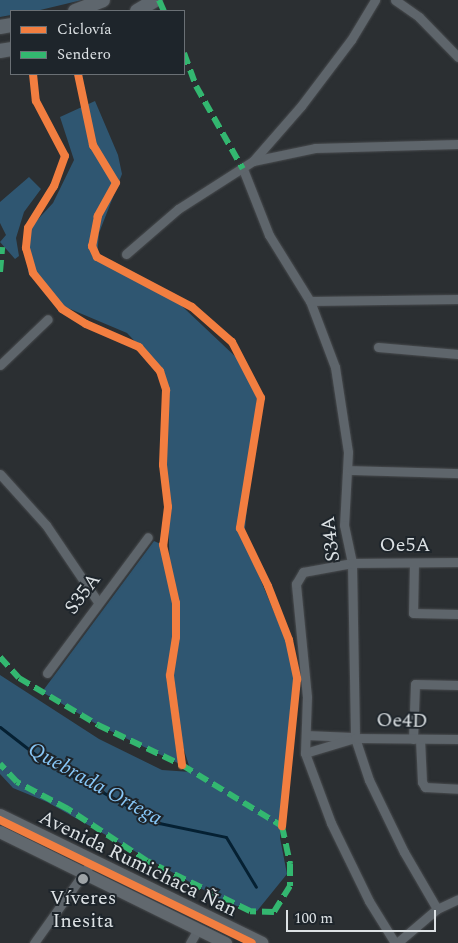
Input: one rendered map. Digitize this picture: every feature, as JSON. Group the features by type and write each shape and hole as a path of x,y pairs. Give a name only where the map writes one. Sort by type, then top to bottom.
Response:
{"main road":[{"path":"77,10 102,0"},
{"path":"139,10 155,0"},
{"name":"Avenida Rumichaca Ñan","path":"0,815 262,943"},
{"name":"Avenida Rumichaca Ñan","path":"0,832 226,943"}],"street":[{"path":"126,254 178,209 253,161 306,99 351,40 375,0"},
{"path":"395,0 419,17 458,57"},
{"path":"253,161 315,148 458,144"},
{"name":"S34A","path":"243,169 269,235 310,301 335,367 345,418 349,470 344,524 352,563 351,739 404,852 437,909"},
{"path":"310,301 458,299"},
{"path":"0,365 48,319"},
{"path":"378,347 458,354"},
{"path":"349,470 458,473"},
{"path":"0,474 46,525 98,602"},
{"name":"S35A","path":"47,673 148,537"},
{"name":"Oe5A","path":"306,735 307,697 296,584 302,572 352,563 458,562"},
{"path":"414,563 413,614 458,614"},
{"path":"458,685 415,684 416,738 422,782 426,787 458,789"},
{"path":"351,739 306,735 305,753 331,823 369,901 396,943 437,909 458,899"},
{"name":"Oe4D","path":"351,739 458,738"},
{"path":"305,753 351,739"},
{"path":"34,943 93,860"},
{"path":"190,943 198,929"}],"shaded area":[{"path":"0,0 82,0 40,10 10,10 10,15 0,17"},
{"path":"95,101 118,155 122,174 99,233 97,257 166,291 239,360 257,398 244,540 294,660 293,717 280,838 287,874 257,911 229,904 47,802 13,788 0,774 0,675 99,739 162,770 191,772 178,731 182,765 98,725 42,692 154,541 163,545 170,572 163,371 127,333 63,306 28,272 28,230 53,203 74,160 60,117"},
{"path":"29,177 41,189 24,212 16,238 19,256 15,259 0,242 6,235 0,223 0,202"}],"waterway":[{"name":"Quebrada Ortega","path":"0,727 40,758 159,823 226,837 256,887"}],"marked path":[{"path":"159,0 164,10"},
{"path":"185,56 196,86 243,169"},
{"path":"0,272 2,247"},
{"path":"0,657 19,678 98,725 182,765 282,826 290,864 290,886 274,912 250,911 147,861 68,809 17,782 0,764"}],"cycle path":[{"path":"33,75 36,101 65,156 54,186 28,228 26,248 33,273 62,309 86,324 139,347 160,371 166,390 163,465 168,507 163,545 176,603 176,637 170,676 182,765"},
{"path":"78,75 93,145 116,183 98,216 92,246 97,257 192,307 232,342 261,398 240,528 268,586 289,640 297,679 282,826"},
{"path":"0,820 252,943"}],"place":[{"name":"Víveres Inesita","path":"83,879"}]}
